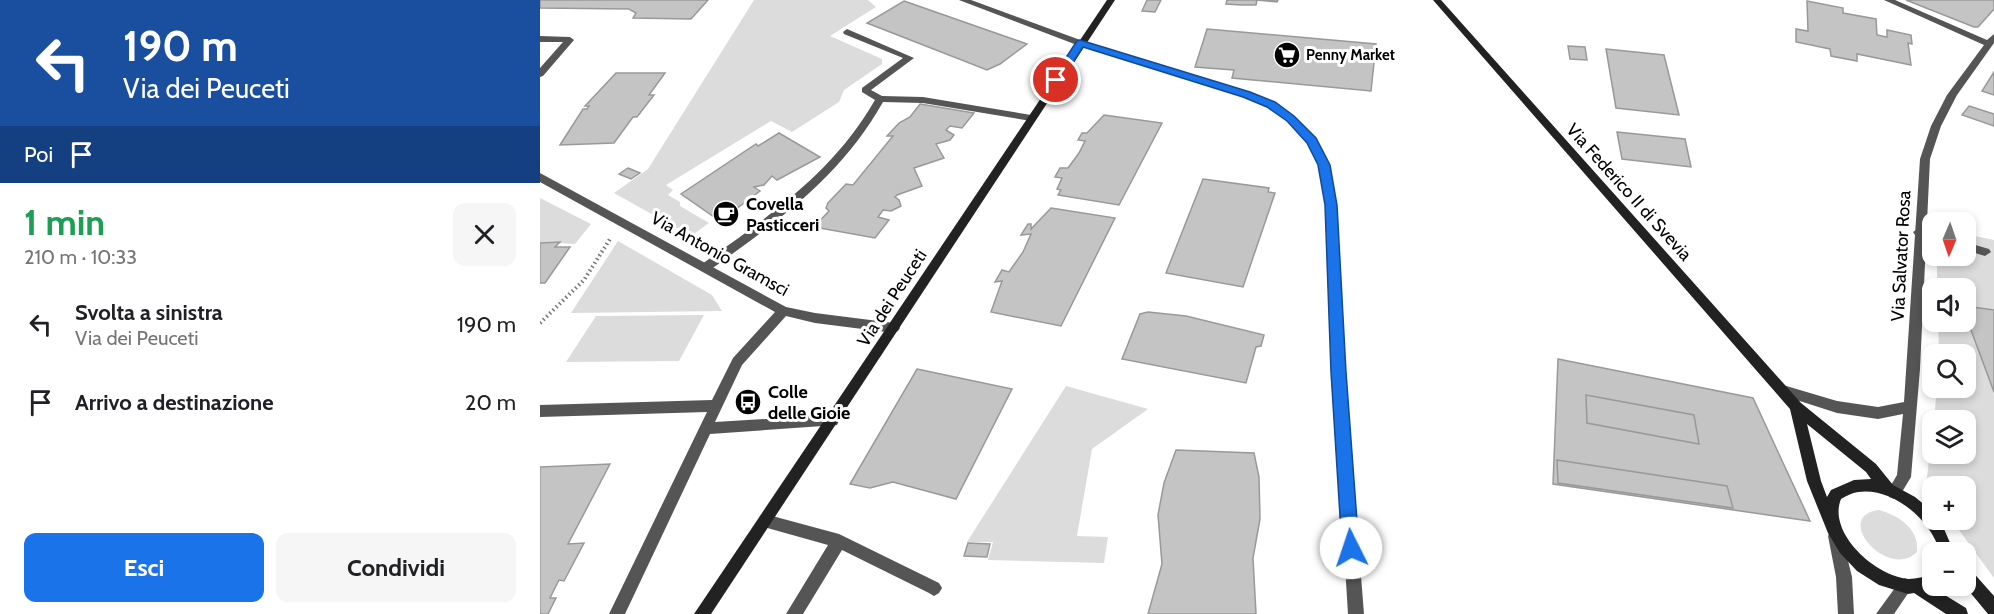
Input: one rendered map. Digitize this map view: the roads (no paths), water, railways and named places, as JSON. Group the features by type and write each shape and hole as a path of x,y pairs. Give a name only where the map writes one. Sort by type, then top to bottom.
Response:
{"main road":[{"name":"Via dei Peuceti","path":"702,614 894,328 1080,43 1111,0"},
{"name":"Via Federico II di Svevia","path":"1437,0 1796,407"},
{"path":"1796,407 1871,468 1891,491 1925,514 1944,542"},
{"path":"1796,407 1814,481 1835,536 1852,558 1864,568 1891,582 1910,586 1960,614"},
{"path":"1830,520 1833,499 1839,492 1861,485 1891,491"},
{"path":"1910,586 1922,584"},
{"path":"1976,587 1994,608"}],"street":[{"path":"963,0 1080,43 1247,95 1271,105 1290,118 1312,141 1324,165 1331,205 1339,372 1356,614"},
{"path":"1888,0 1991,41"},
{"path":"847,32 910,58 864,90 880,99 923,100 1031,118"},
{"path":"540,39 570,40 540,74"},
{"name":"Via Salvator Rosa","path":"1891,491 1904,477 1914,369 1919,232 1925,159 1936,126 1952,95 1991,41"},
{"path":"706,267 770,221 804,192 847,149 871,117 880,99"},
{"name":"Via Antonio Gramsci","path":"540,177 783,311 815,318 894,328"},
{"path":"1976,249 1985,252"},
{"path":"617,614 737,362 783,311"},
{"path":"1783,390 1837,407 1878,413 1909,407"},
{"path":"540,411 715,406"},
{"path":"704,428 832,421"},
{"path":"765,521 839,541 934,588"},
{"path":"1835,536 1844,577 1846,614"},
{"path":"794,614 839,541"},
{"path":"1884,614 1910,586"}],"place":[{"name":"Penny Market","path":"1287,55"},
{"name":"Covella Pasticceri","path":"726,214"},
{"name":"Colle delle Gioie","path":"748,402"}]}
